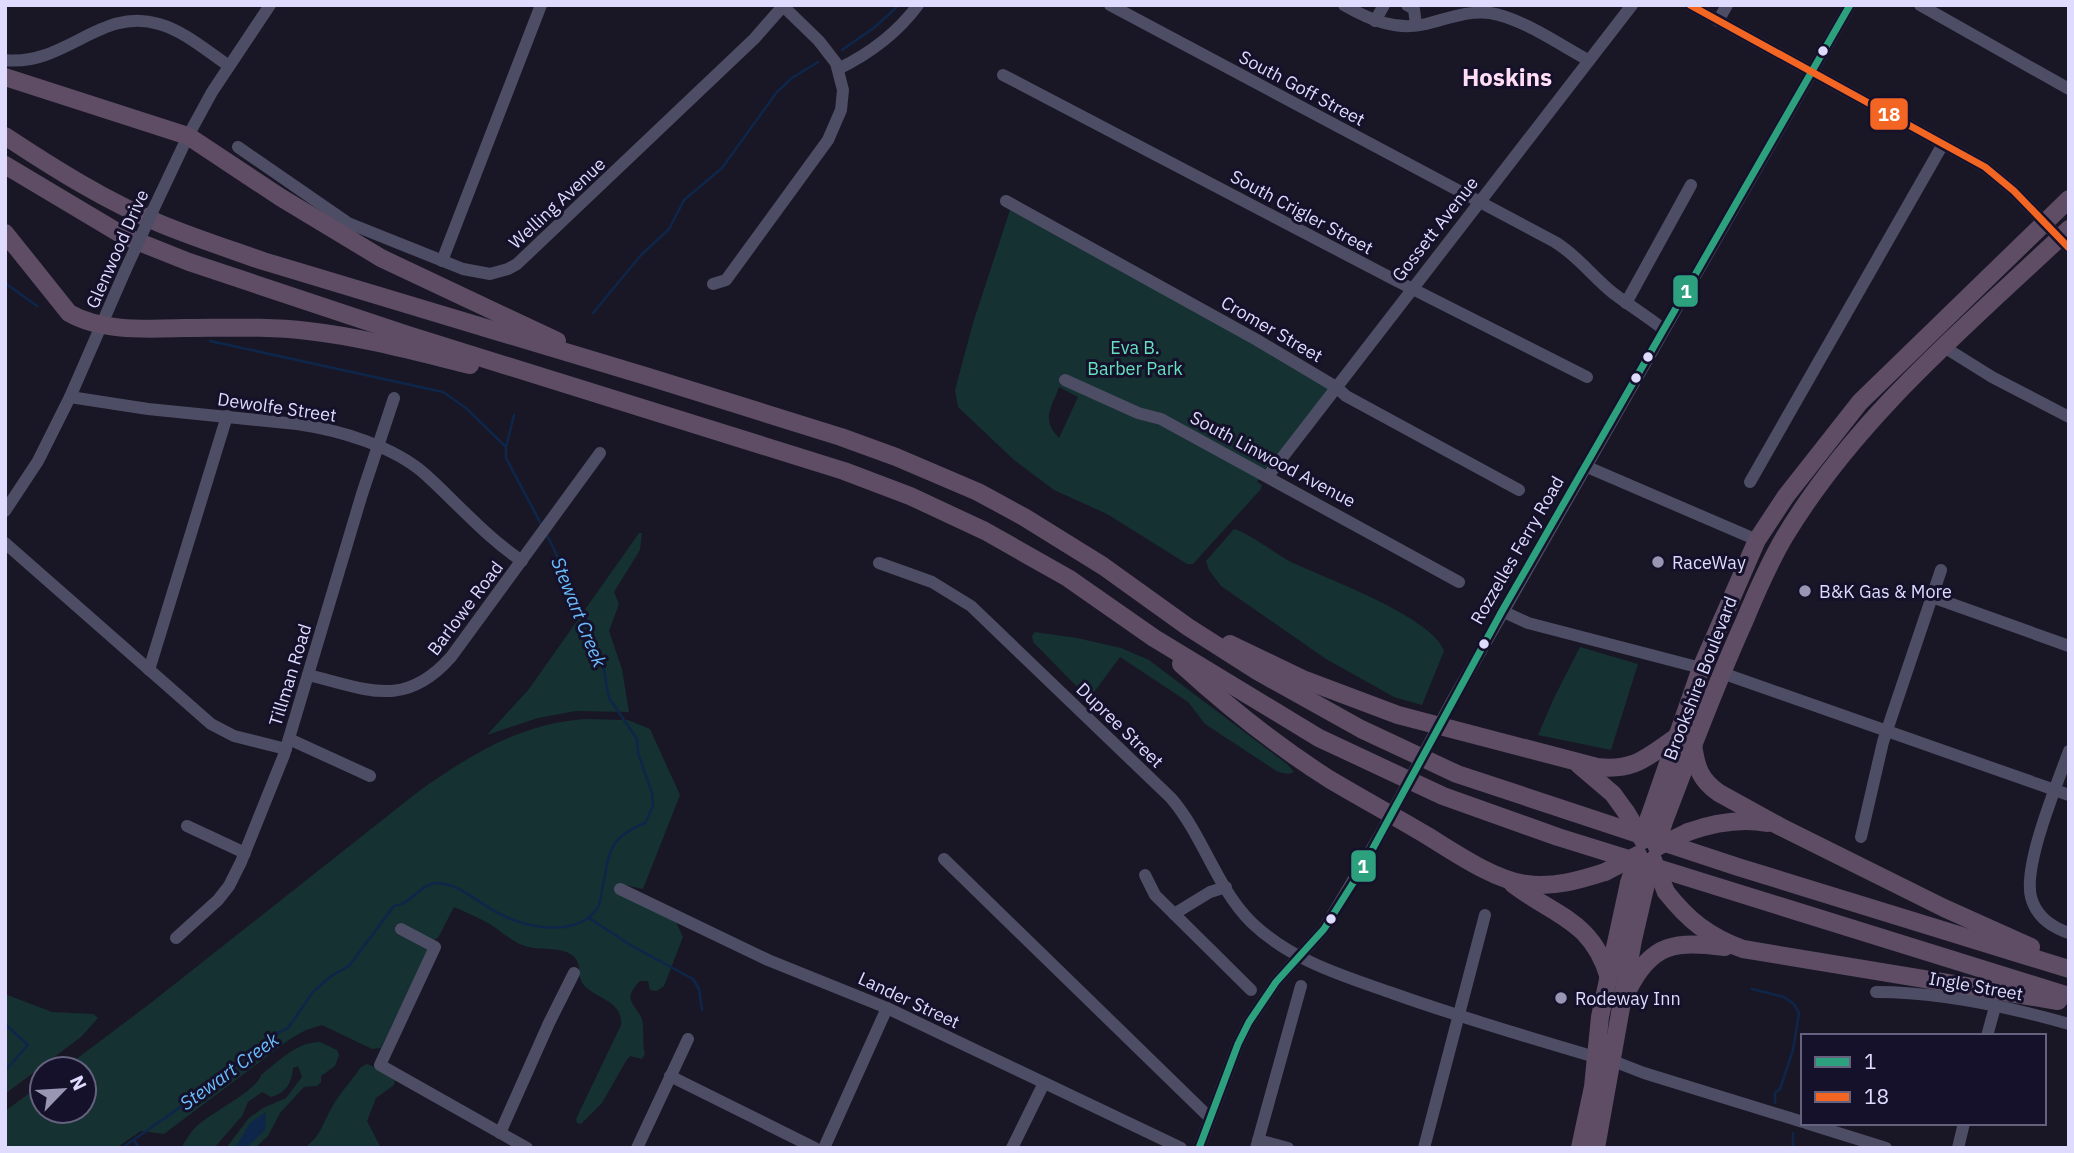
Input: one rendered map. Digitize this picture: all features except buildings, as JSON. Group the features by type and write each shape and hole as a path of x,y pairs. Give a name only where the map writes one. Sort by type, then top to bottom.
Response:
{"highway":[{"path":"5,77 188,136 290,204 381,258 611,366"},
{"path":"5,136 79,182 160,224 263,261 870,447 978,492 1072,546 1188,627 1309,701 1457,774 1738,867 2069,966"},
{"path":"5,165 124,236 189,262 408,335 844,471 910,496 957,517 1068,578 1154,638 1319,738 1464,805 1780,908 2069,996"},
{"name":"Brookshire Boulevard","path":"1596,1148 1609,978 1656,821 1675,738 1701,668 1756,540 1821,449 1860,402 2069,199"},
{"path":"5,233 69,313 82,320 103,325 148,328 307,331 384,345 536,380 559,382"},
{"name":"Brookshire Boulevard","path":"1656,821 1693,744 1755,596 1780,545 1826,475 1877,412 1944,347 2065,238"},
{"path":"1780,545 1775,541 1775,533 1821,449"},
{"path":"1188,627 1243,649 1305,680 1398,715 1570,760 1613,769 1630,766 1647,760 1675,738"},
{"path":"1154,638 1225,703 1305,762 1435,841 1504,878 1584,931 1599,951 1609,978"},
{"path":"1693,744 1700,774 1710,787 1781,827 2069,966"},
{"path":"1570,760 1605,787 1626,812 1648,850 1668,895 1682,913 1714,937 1743,949"},
{"path":"1504,878 1525,884 1547,885 1578,880 1605,872 1648,850 1711,824 1740,821 1781,827"},
{"name":"Brookshire Boulevard","path":"1580,1148 1593,1087 1623,1000 1633,940 1637,886"},
{"path":"1623,1000 1634,977 1646,962 1665,947 1694,943 1977,987 2029,998 2069,1002"}],"street":[{"name":"Glenwood Drive","path":"5,511 38,461 70,397 188,136 229,66 270,5"},
{"path":"442,261 541,5"},
{"path":"713,284 726,280 828,140 839,118 843,90 838,69 819,41 783,5"},
{"name":"Welling Avenue","path":"238,147 348,223 463,269 491,274 517,264 754,39 783,5"},
{"path":"838,69 865,55 901,25 918,5"},
{"name":"South Goff Street","path":"1110,5 1569,250 1626,303 1647,315 1663,329"},
{"path":"1344,5 1375,21 1397,27 1471,13 1490,13 1511,19 1588,60"},
{"path":"1375,21 1384,5"},
{"path":"1407,5 1414,9 1416,25"},
{"name":"Gossett Avenue","path":"1268,476 1632,5"},
{"path":"1690,5 1985,167 2065,238"},
{"path":"1718,21 1727,5"},
{"name":"Rozzelles Ferry Road","path":"1199,1148 1238,1044 1249,1022 1276,982 1330,920 1380,835 1502,611 1850,5"},
{"path":"1920,5 2069,89"},
{"path":"5,60 26,61 51,55 110,24 138,20 160,24 173,30 229,66"},
{"name":"South Crigler Street","path":"1003,75 1587,377"},
{"path":"1750,482 1943,144"},
{"path":"1626,303 1691,185"},
{"name":"Cromer Street","path":"1006,201 1223,320 1336,387 1346,396 1519,490"},
{"path":"1944,347 1992,377 2069,417"},
{"name":"South Linwood Avenue","path":"1065,380 1138,413 1161,419 1459,582"},
{"name":"Dewolfe Street","path":"70,397 148,409 319,427 378,448 410,463 425,474 489,537 522,561"},
{"name":"Tillman Road","path":"176,938 218,900 234,878 245,853 287,744 394,398"},
{"path":"149,670 227,416"},
{"name":"Barlowe Road","path":"308,676 385,693 410,688 428,679 451,657 600,453"},
{"path":"1585,466 1756,540"},
{"path":"5,543 211,724 234,736 287,744 370,776"},
{"name":"Dupree Street","path":"879,563 932,582 951,592 987,620 1171,798 1190,823 1240,909 1252,922 1297,956 1357,981 1459,1015 1801,1122"},
{"path":"1861,837 1887,731 1941,570"},
{"path":"1931,597 2069,646"},
{"path":"1502,611 1528,623 1701,668"},
{"path":"1722,673 2069,796"},
{"path":"2069,751 2036,849 2029,890 2041,917 2055,928 2069,933"},
{"path":"187,826 245,853"},
{"path":"944,859 1210,1118"},
{"path":"1145,875 1155,895 1251,990"},
{"path":"1174,914 1210,892 1226,887"},
{"name":"Lander Street","path":"620,889 768,960 887,1008 1181,1148"},
{"path":"1424,1148 1485,915"},
{"path":"401,929 435,947 380,1065 527,1148"},
{"path":"500,1133 574,973"},
{"path":"1288,1148 1257,1144 1301,986"},
{"name":"Ingle Street","path":"1876,992 1927,994 2069,1024"},
{"path":"1988,1034 1995,1007"},
{"path":"824,1148 887,1008"},
{"path":"637,1148 688,1039"},
{"path":"670,1076 815,1148"},
{"path":"1012,1148 1044,1083"},
{"name":"Dupree Street","path":"1811,1125 1886,1148"},
{"path":"1958,1148 1964,1125"}],"green space":[{"name":"Eva B. Barber Park","path":"1010,210 1185,305 1329,388 1257,482 1262,485 1261,489 1193,564 1187,564 1107,514 1054,490 1014,460 958,407 955,390 973,323","holes":["1059,387 1078,397 1059,438 1049,419"]},
{"path":"1234,529 1291,562 1400,612 1436,638 1444,651 1422,705 1394,697 1326,659 1221,586 1206,561"},
{"path":"639,533 642,533 640,550 614,592 619,604 609,631 622,669 629,712 576,711 538,718 487,735 529,689"},
{"path":"1035,632 1121,648 1149,660 1294,772 1278,772 1205,724 1188,702 1120,657 1089,699 1033,642 1032,636"},
{"path":"1580,647 1638,664 1611,750 1538,735"},
{"path":"585,719 628,720 650,729 680,795 643,889 621,884 676,922 683,937 664,986 657,991 650,990 648,981 640,981 631,995 633,1005 642,1019 645,1054 642,1059 630,1056 602,1103 581,1124 577,1123 576,1119 621,1025 618,1010 583,984 577,962 572,955 561,950 520,944 488,923 454,907 438,938 434,940 399,923 395,926 397,932 428,949 381,1048 372,1049 322,1025 290,1039 164,1134 141,1131 116,1148 5,1148 5,1111 28,1094 28,1125 98,1125 98,1055 82,1055 419,791 497,743 517,734 561,722"},
{"path":"5,994 52,1012 93,1014 98,1018 81,1037 57,1055 28,1055 28,1077 5,1094"},
{"path":"320,1042 337,1050 339,1055 335,1066 321,1076 321,1082 317,1086 304,1087 280,1113 268,1136 255,1148 226,1148 249,1118 263,1108 286,1098 302,1077 298,1066 293,1068 290,1083 281,1093 271,1097 262,1092 248,1102 242,1116 214,1148 181,1148 200,1123 241,1096 281,1059 303,1045"},
{"path":"367,1064 389,1073 395,1080 394,1085 376,1098 367,1121 381,1148 304,1148 318,1135 342,1092 361,1067"}],"water":[{"path":"266,1112 265,1130 246,1148 235,1148 250,1123"}],"waterway":[{"name":"Stewart Creek","path":"842,50 875,27 899,5"},
{"name":"Stewart Creek","path":"593,313 641,255 669,229 684,200 722,168 777,92 792,78 818,62"},
{"path":"5,283 37,306"},
{"path":"210,341 443,392 466,408 506,447"},
{"name":"Stewart Creek","path":"514,415 506,458 541,524"},
{"name":"Stewart Creek","path":"122,1148 192,1099 271,1036 288,1028 313,992 331,976 349,966 394,906 428,885 440,883 453,886 502,915 542,927 578,924 598,908 612,849 623,835 645,823 653,806 652,793 638,753 637,739 609,698 604,670 576,595 546,533"},
{"path":"589,918 632,946 693,979 699,989 702,1010"},
{"path":"1752,989 1784,997 1794,1004 1799,1013 1793,1050 1780,1089 1775,1093 1775,1103"},
{"path":"5,1024 28,1045 5,1071"},
{"path":"1793,1133 1793,1148"},
{"path":"134,1140 139,1148"}],"transit line":[{"name":"18","path":"1690,5 1985,167 2014,191 2069,248"},
{"name":"1","path":"1199,1148 1238,1044 1249,1022 1276,982 1324,929 1360,872 1502,611 1850,5"}],"place":[{"name":"RaceWay","path":"1658,562"},
{"name":"B&K Gas & More","path":"1805,591"},
{"name":"Rodeway Inn","path":"1561,998"}],"district":[{"name":"Hoskins","path":"1507,77"}]}
